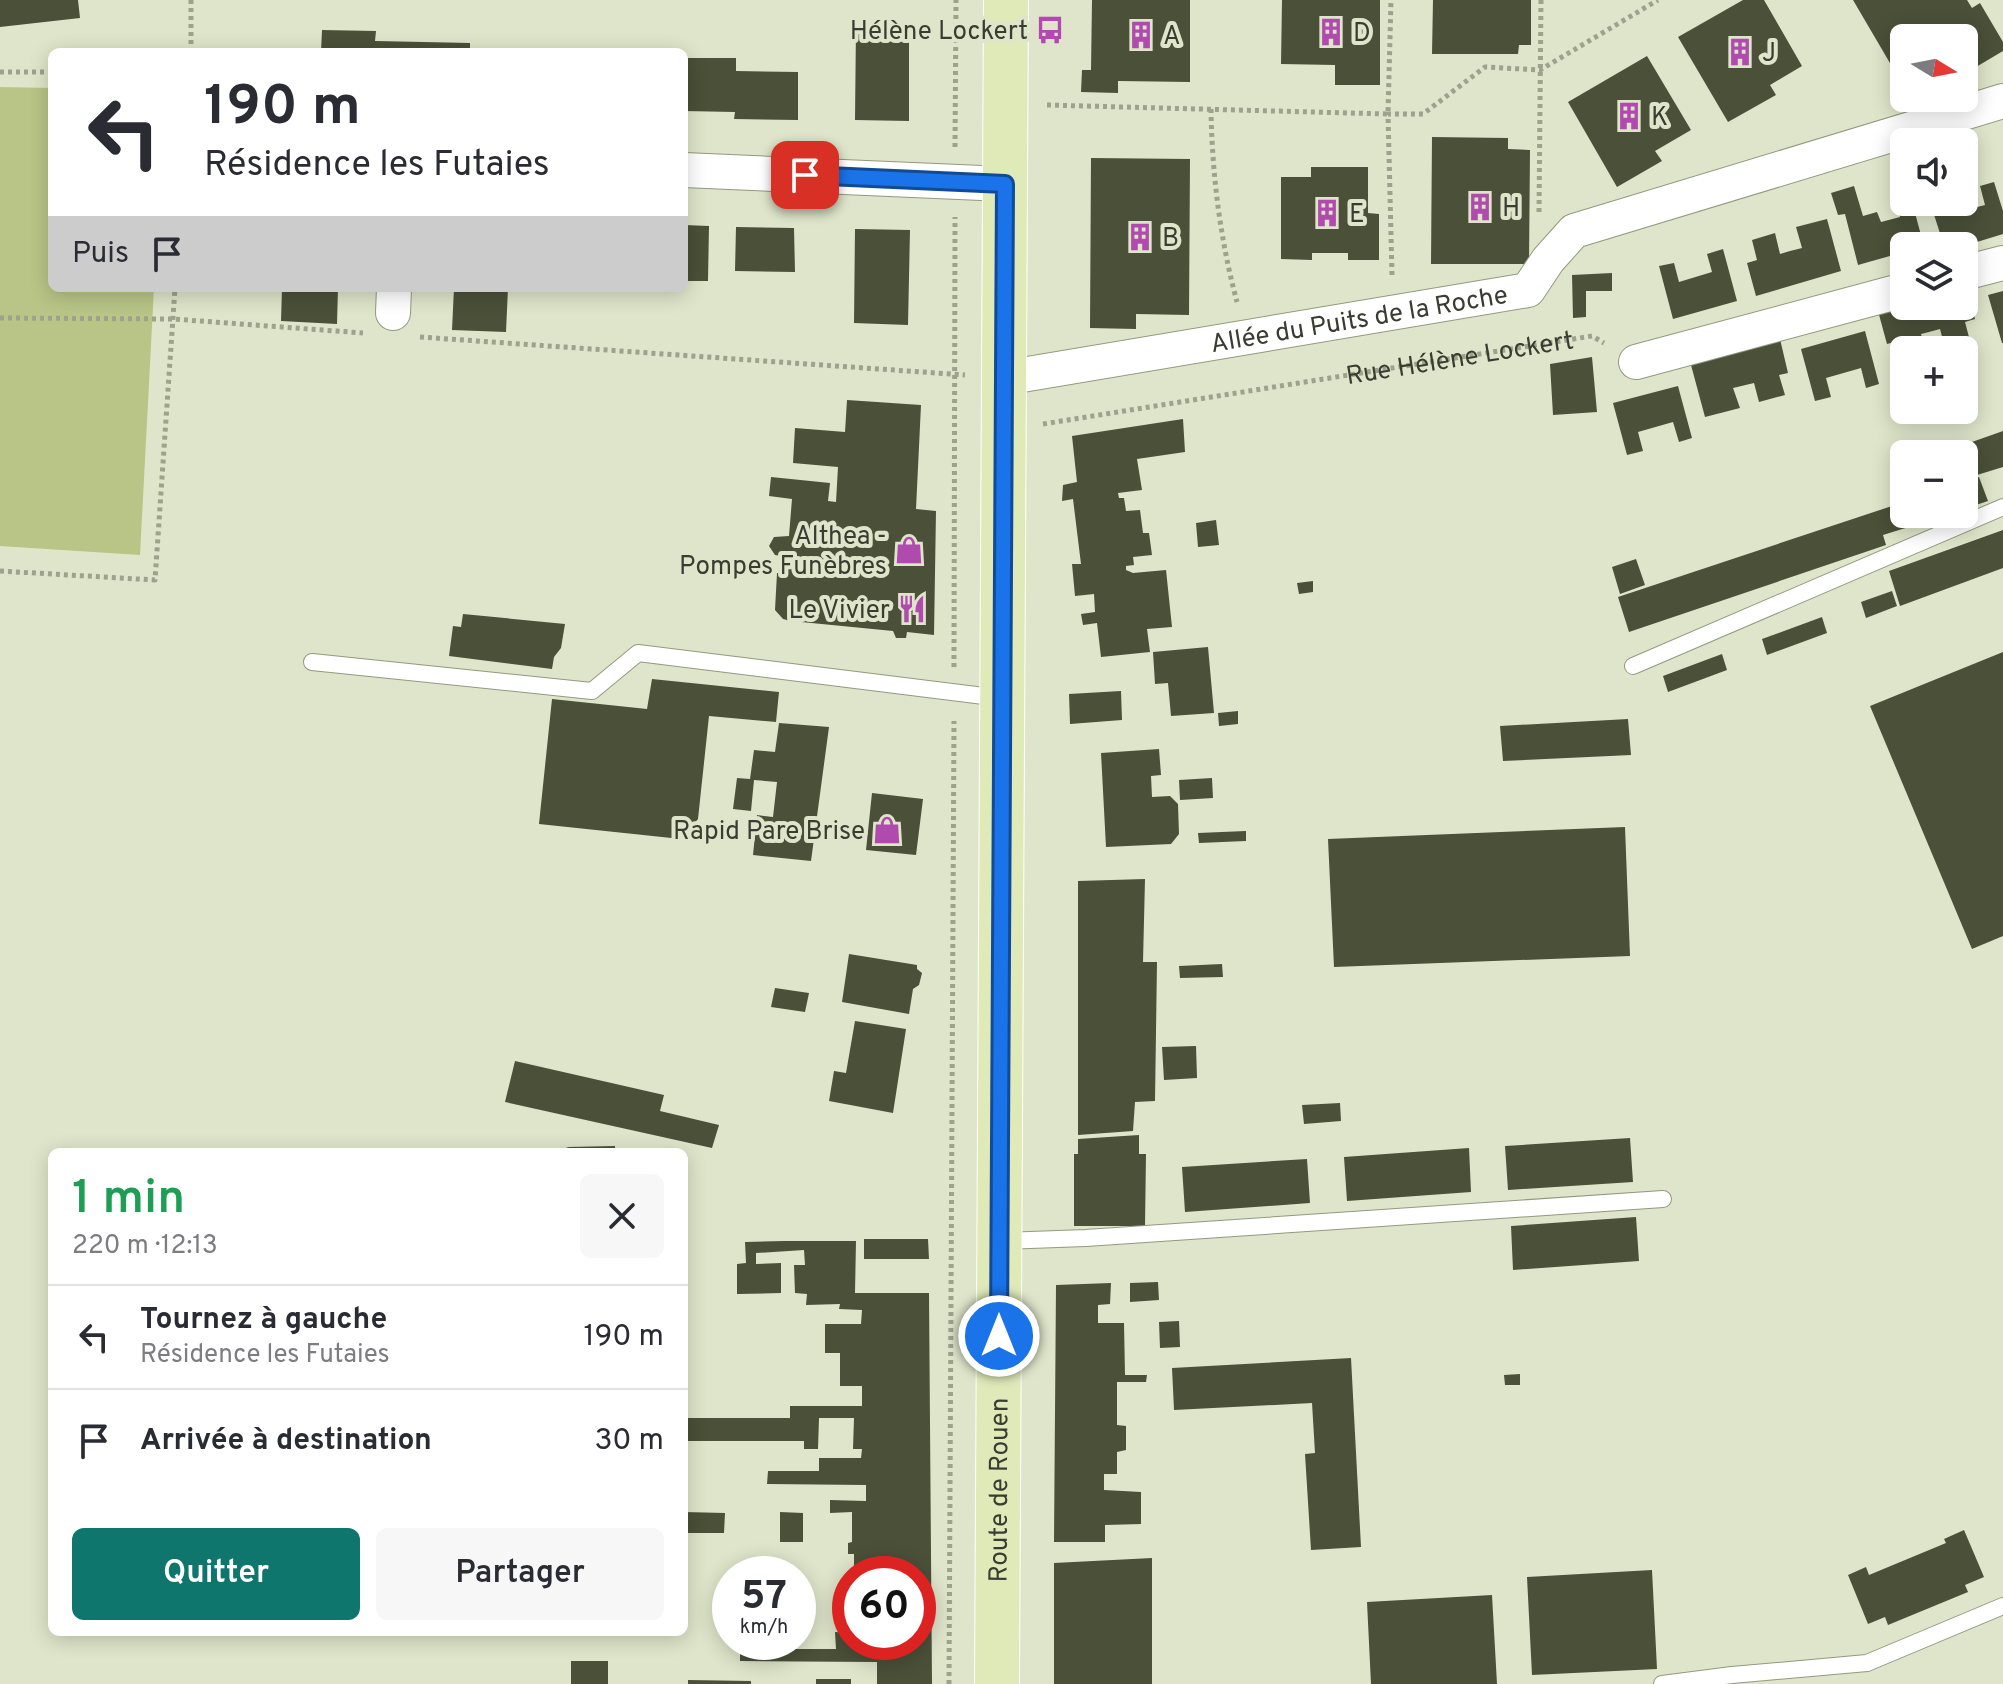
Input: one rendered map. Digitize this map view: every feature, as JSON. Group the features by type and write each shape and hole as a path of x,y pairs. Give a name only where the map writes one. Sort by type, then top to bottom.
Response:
{"main road":[{"name":"Route de Rouen","path":"997,1684 1006,0"}],"street":[{"name":"Allée du Puits de la Roche","path":"1004,378 1528,290 1574,231 2003,101"},
{"path":"688,170 1005,184"},
{"path":"1978,269 2003,263"},
{"path":"1636,362 1890,294"}],"lane":[{"path":"1633,666 2003,507"},
{"path":"312,662 592,691 638,653 1002,698"},
{"path":"999,1241 1086,1238 1663,1199"},
{"path":"1662,1684 1867,1663 2003,1606"}],"path":[{"path":"191,0 191,48"},
{"path":"949,1684 956,0"},
{"path":"1391,0 1388,114 1394,313"},
{"path":"1539,273 1541,0"},
{"path":"1005,104 1423,114 1485,67 1540,70 1658,0"},
{"path":"0,72 48,72"},
{"path":"1211,109 1212,161 1230,275 1247,337"},
{"path":"0,571 155,580 175,292"},
{"path":"400,312 1004,378"},
{"path":"0,318 173,319 364,333"},
{"name":"Rue Hélène Lockert","path":"1003,431 1592,336 1636,362"}],"green space":[{"path":"0,87 48,88 48,292 154,292 140,555 0,546"}],"building":[{"path":"0,0 78,0 80,18 0,27"},
{"name":"A","path":"1092,0 1190,0 1190,82 1118,81 1118,93 1081,92 1082,70 1091,70"},
{"name":"D","path":"1282,0 1380,0 1380,85 1335,85 1335,65 1281,64"},
{"path":"1433,0 1531,0 1531,45 1519,45 1518,54 1432,54"},
{"name":"J","path":"1743,0 1764,0 1802,66 1770,85 1776,95 1728,122 1678,37"},
{"path":"1853,0 1967,0 1972,8 1980,3 2003,42 2003,51 1978,66 1978,24 1890,24 1890,63"},
{"path":"856,26 909,26 909,121 855,120"},
{"path":"322,30 376,31 375,41 470,43 470,48 321,48"},
{"name":"K","path":"1647,56 1691,130 1655,151 1662,161 1617,187 1568,102"},
{"path":"688,58 736,58 736,71 798,72 798,120 734,119 735,112 688,111"},
{"name":"H","path":"1432,137 1508,138 1508,149 1530,150 1529,264 1431,264"},
{"name":"B","path":"1091,158 1190,159 1189,315 1136,314 1136,329 1090,328"},
{"name":"E","path":"1311,167 1368,167 1368,213 1379,214 1379,260 1348,260 1348,253 1312,253 1312,260 1281,259 1281,177 1311,177"},
{"path":"1994,182 2003,211 2003,234 1978,242 1978,232 1940,232 1934,216 1978,216 1978,207 1985,205 1980,186"},
{"path":"1854,186 1863,216 1877,212 1881,222 1900,216 1916,216 1920,232 1890,232 1890,256 1858,265 1845,214 1838,215 1831,193"},
{"path":"1827,219 1841,271 1756,296 1747,263 1757,260 1752,240 1775,233 1780,254 1802,248 1796,227"},
{"path":"688,225 709,226 708,281 688,281"},
{"path":"736,227 794,228 795,272 735,271"},
{"path":"855,229 910,230 908,325 854,323"},
{"path":"1723,249 1737,301 1673,319 1659,266 1674,263 1679,282 1712,272 1707,254"},
{"path":"1612,273 1612,291 1586,291 1586,317 1573,318 1572,275"},
{"path":"2003,291 2003,343 2002,343 1988,295"},
{"path":"282,292 338,292 337,324 281,321"},
{"path":"454,292 508,292 506,332 452,330"},
{"path":"1890,309 1890,320 1972,320 1965,322 1969,336 1942,336 1940,329 1922,336 1890,336 1890,343 1887,344 1878,311"},
{"path":"1865,331 1879,384 1866,388 1861,368 1826,378 1831,397 1815,401 1801,349"},
{"path":"1780,339 1788,373 1779,375 1785,395 1759,402 1754,383 1733,388 1740,408 1705,417 1691,365"},
{"path":"1592,357 1597,412 1553,415 1550,364"},
{"path":"1678,386 1692,438 1679,442 1673,422 1638,432 1643,451 1627,455 1613,403"},
{"path":"847,400 921,405 916,509 936,511 934,635 907,632 906,638 896,638 893,631 791,621 783,619 775,610 777,573 786,573 788,557 775,555 769,546 774,537 789,536 792,499 769,496 771,477 830,483 828,501 836,502 838,467 793,463 795,428 845,432"},
{"path":"1183,419 1185,452 1137,459 1142,490 1118,493 1119,498 1124,498 1126,511 1140,510 1143,533 1149,533 1152,555 1133,557 1134,565 1126,566 1126,570 1133,573 1166,570 1172,627 1147,629 1150,652 1101,657 1097,623 1083,625 1081,614 1095,612 1094,594 1075,596 1072,564 1081,564 1073,499 1062,501 1063,485 1077,482 1072,436"},
{"path":"2003,431 2003,467 1978,475 1978,440"},
{"path":"1978,477 1988,501 1978,504"},
{"path":"1890,507 1890,528 1905,528 1883,535 1886,545 1629,632 1618,597"},
{"path":"1216,520 1219,545 1198,547 1196,523"},
{"path":"2003,530 2003,568 1900,606 1889,571"},
{"path":"1636,559 1645,585 1620,594 1612,567"},
{"path":"1313,581 1313,592 1299,594 1297,583"},
{"path":"1892,591 1897,606 1866,618 1861,602"},
{"path":"463,614 565,624 561,648 554,657 552,669 449,656 453,626 461,627"},
{"path":"1822,617 1827,633 1767,655 1762,639"},
{"path":"1208,647 1214,713 1171,716 1168,683 1155,684 1153,652"},
{"path":"2003,652 2003,936 1972,949 1870,706"},
{"path":"1722,654 1727,670 1668,692 1663,676"},
{"path":"652,679 779,692 776,722 709,716 698,819 681,839 539,824 552,699 647,709"},
{"path":"1121,691 1122,720 1070,724 1069,694"},
{"path":"1238,711 1238,724 1219,726 1218,713"},
{"path":"1628,719 1631,755 1503,761 1500,726"},
{"path":"779,723 829,727 811,861 753,855 757,815 773,817 777,782 754,780 751,811 733,809 737,778 750,779 754,750 775,752"},
{"path":"1159,749 1161,775 1151,776 1152,797 1170,796 1178,804 1179,834 1171,844 1106,847 1101,753"},
{"path":"1212,778 1213,798 1180,800 1179,780"},
{"path":"872,793 923,799 916,855 866,850"},
{"path":"1625,827 1630,956 1334,967 1328,839"},
{"path":"1246,831 1246,841 1199,843 1198,833"},
{"path":"1145,879 1143,962 1157,962 1155,1101 1135,1102 1133,1131 1078,1135 1078,881"},
{"path":"849,954 917,965 922,973 919,985 913,989 909,1014 842,1002"},
{"path":"1222,964 1223,977 1180,978 1179,966"},
{"path":"775,988 809,993 805,1012 771,1007"},
{"path":"855,1021 906,1029 893,1113 829,1101 834,1071 846,1073"},
{"path":"1196,1046 1197,1078 1164,1080 1162,1047"},
{"path":"515,1061 664,1095 660,1111 719,1125 712,1148 505,1102"},
{"path":"1340,1103 1341,1121 1304,1124 1302,1105"},
{"path":"1139,1135 1139,1154 1146,1154 1145,1226 1074,1226 1074,1154 1078,1154 1078,1139"},
{"path":"1630,1138 1633,1182 1508,1190 1505,1146"},
{"path":"615,1146 615,1148 566,1148"},
{"path":"1469,1148 1471,1192 1347,1201 1344,1157"},
{"path":"1307,1159 1310,1203 1185,1212 1182,1167"},
{"path":"1636,1217 1639,1261 1513,1270 1511,1226"},
{"path":"864,1239 928,1239 929,1259 864,1259"},
{"path":"856,1241 855,1293 929,1293 931,1556 848,1554 848,1543 852,1542 852,1512 830,1513 830,1500 866,1501 866,1485 767,1484 768,1471 819,1471 819,1458 861,1458 862,1449 853,1449 854,1418 819,1418 818,1449 804,1449 804,1441 688,1441 688,1418 790,1418 790,1406 862,1406 862,1386 840,1386 840,1353 825,1353 825,1324 861,1324 862,1310 839,1309 840,1304 806,1305 807,1294 795,1293 794,1265 805,1265 804,1250 756,1253 756,1264 781,1263 781,1293 737,1294 737,1264 746,1263 745,1242"},
{"path":"1158,1282 1159,1300 1130,1302 1130,1283"},
{"path":"1111,1283 1110,1304 1098,1305 1098,1323 1124,1323 1125,1375 1147,1375 1146,1382 1117,1382 1117,1425 1126,1426 1126,1450 1117,1452 1117,1474 1104,1474 1104,1490 1141,1492 1141,1524 1105,1525 1105,1542 1054,1542 1056,1285"},
{"path":"1179,1321 1180,1347 1160,1348 1159,1322"},
{"path":"1351,1358 1361,1547 1311,1550 1305,1454 1315,1453 1312,1403 1174,1410 1172,1368"},
{"path":"1520,1374 1520,1385 1505,1385 1504,1375"},
{"path":"688,1512 725,1513 724,1533 688,1533"},
{"path":"780,1512 803,1513 803,1542 780,1542"},
{"path":"1964,1530 1984,1577 1965,1585 1968,1592 1888,1625 1885,1617 1868,1624 1848,1575 1866,1567 1869,1575 1946,1543 1944,1539"},
{"path":"1152,1558 1152,1684 1054,1684 1054,1563"},
{"path":"1652,1570 1657,1669 1532,1675 1527,1577"},
{"path":"1492,1595 1497,1684 1371,1684 1367,1602"},
{"path":"816,1649 832,1649 832,1660 932,1660 932,1684 877,1684 877,1662 740,1661 816,1660"},
{"path":"571,1661 608,1661 608,1684 571,1684"},
{"path":"816,1679 851,1679 851,1684 816,1684"},
{"path":"688,1680 751,1681 751,1684 688,1684"}],"place":[{"name":"Hélène Lockert","path":"1050,30"},
{"name":"D","path":"1331,32"},
{"name":"A","path":"1141,35"},
{"name":"J","path":"1740,52"},
{"name":"K","path":"1629,116"},
{"name":"H","path":"1480,207"},
{"name":"E","path":"1327,213"},
{"name":"B","path":"1140,237"},
{"name":"Althea - Pompes Funèbres","path":"909,550"},
{"name":"Le Vivier","path":"912,609"},
{"name":"Rapid Pare Brise","path":"887,830"}],"route":[{"path":"805,175 1005,184 999,1336"}]}
